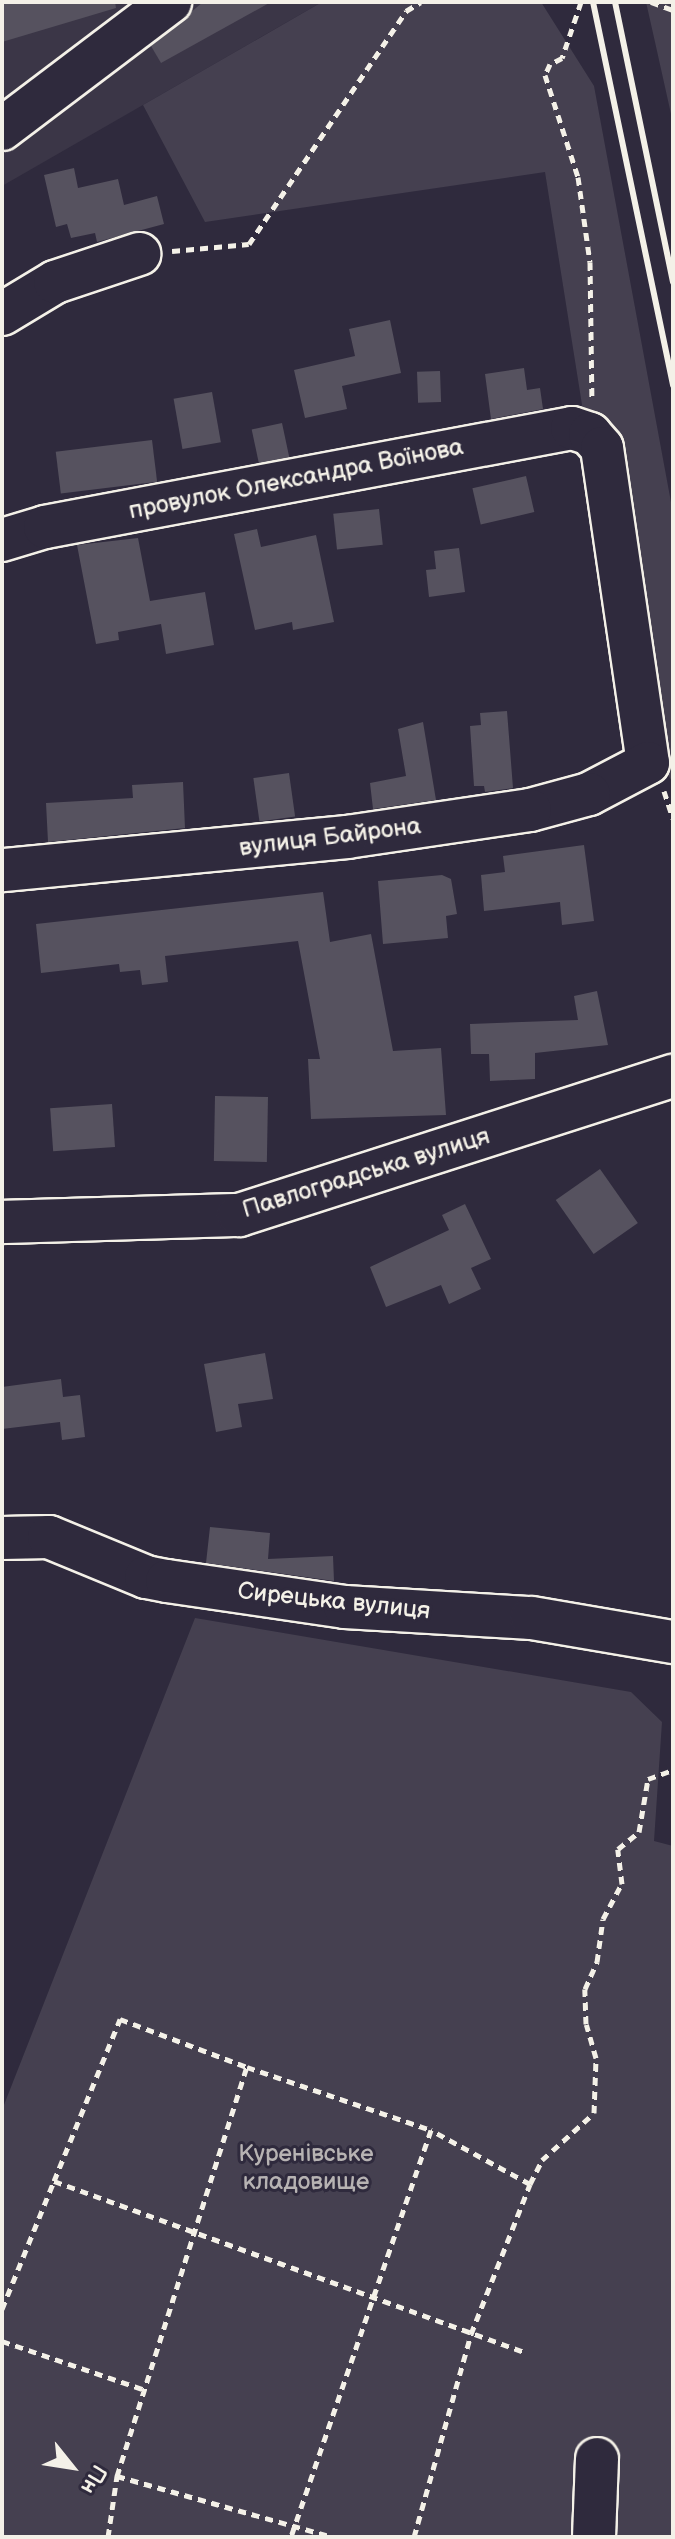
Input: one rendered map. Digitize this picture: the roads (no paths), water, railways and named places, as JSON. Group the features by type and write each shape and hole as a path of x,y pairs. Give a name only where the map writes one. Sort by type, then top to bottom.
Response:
{"street":[{"path":"2,129 170,2"},
{"path":"2,314 55,282 139,254"},
{"name":"провулок Олександра Воїнова","path":"2,540 45,527 572,428 590,434 602,448 648,763"},
{"name":"вулиця Байрона","path":"2,870 347,837 530,810 589,794 648,763"},
{"name":"Павлоградська вулиця","path":"2,1222 239,1215 673,1076"},
{"name":"Сирецька вулиця","path":"2,1538 49,1537 146,1577 167,1581 345,1607 532,1618 673,1642"},
{"path":"594,2537 597,2459"}],"railway":[{"path":"593,2 673,386"},
{"path":"615,2 673,282"}],"park label":[{"name":"Куренівське кладовище","path":"306,2168"}]}
